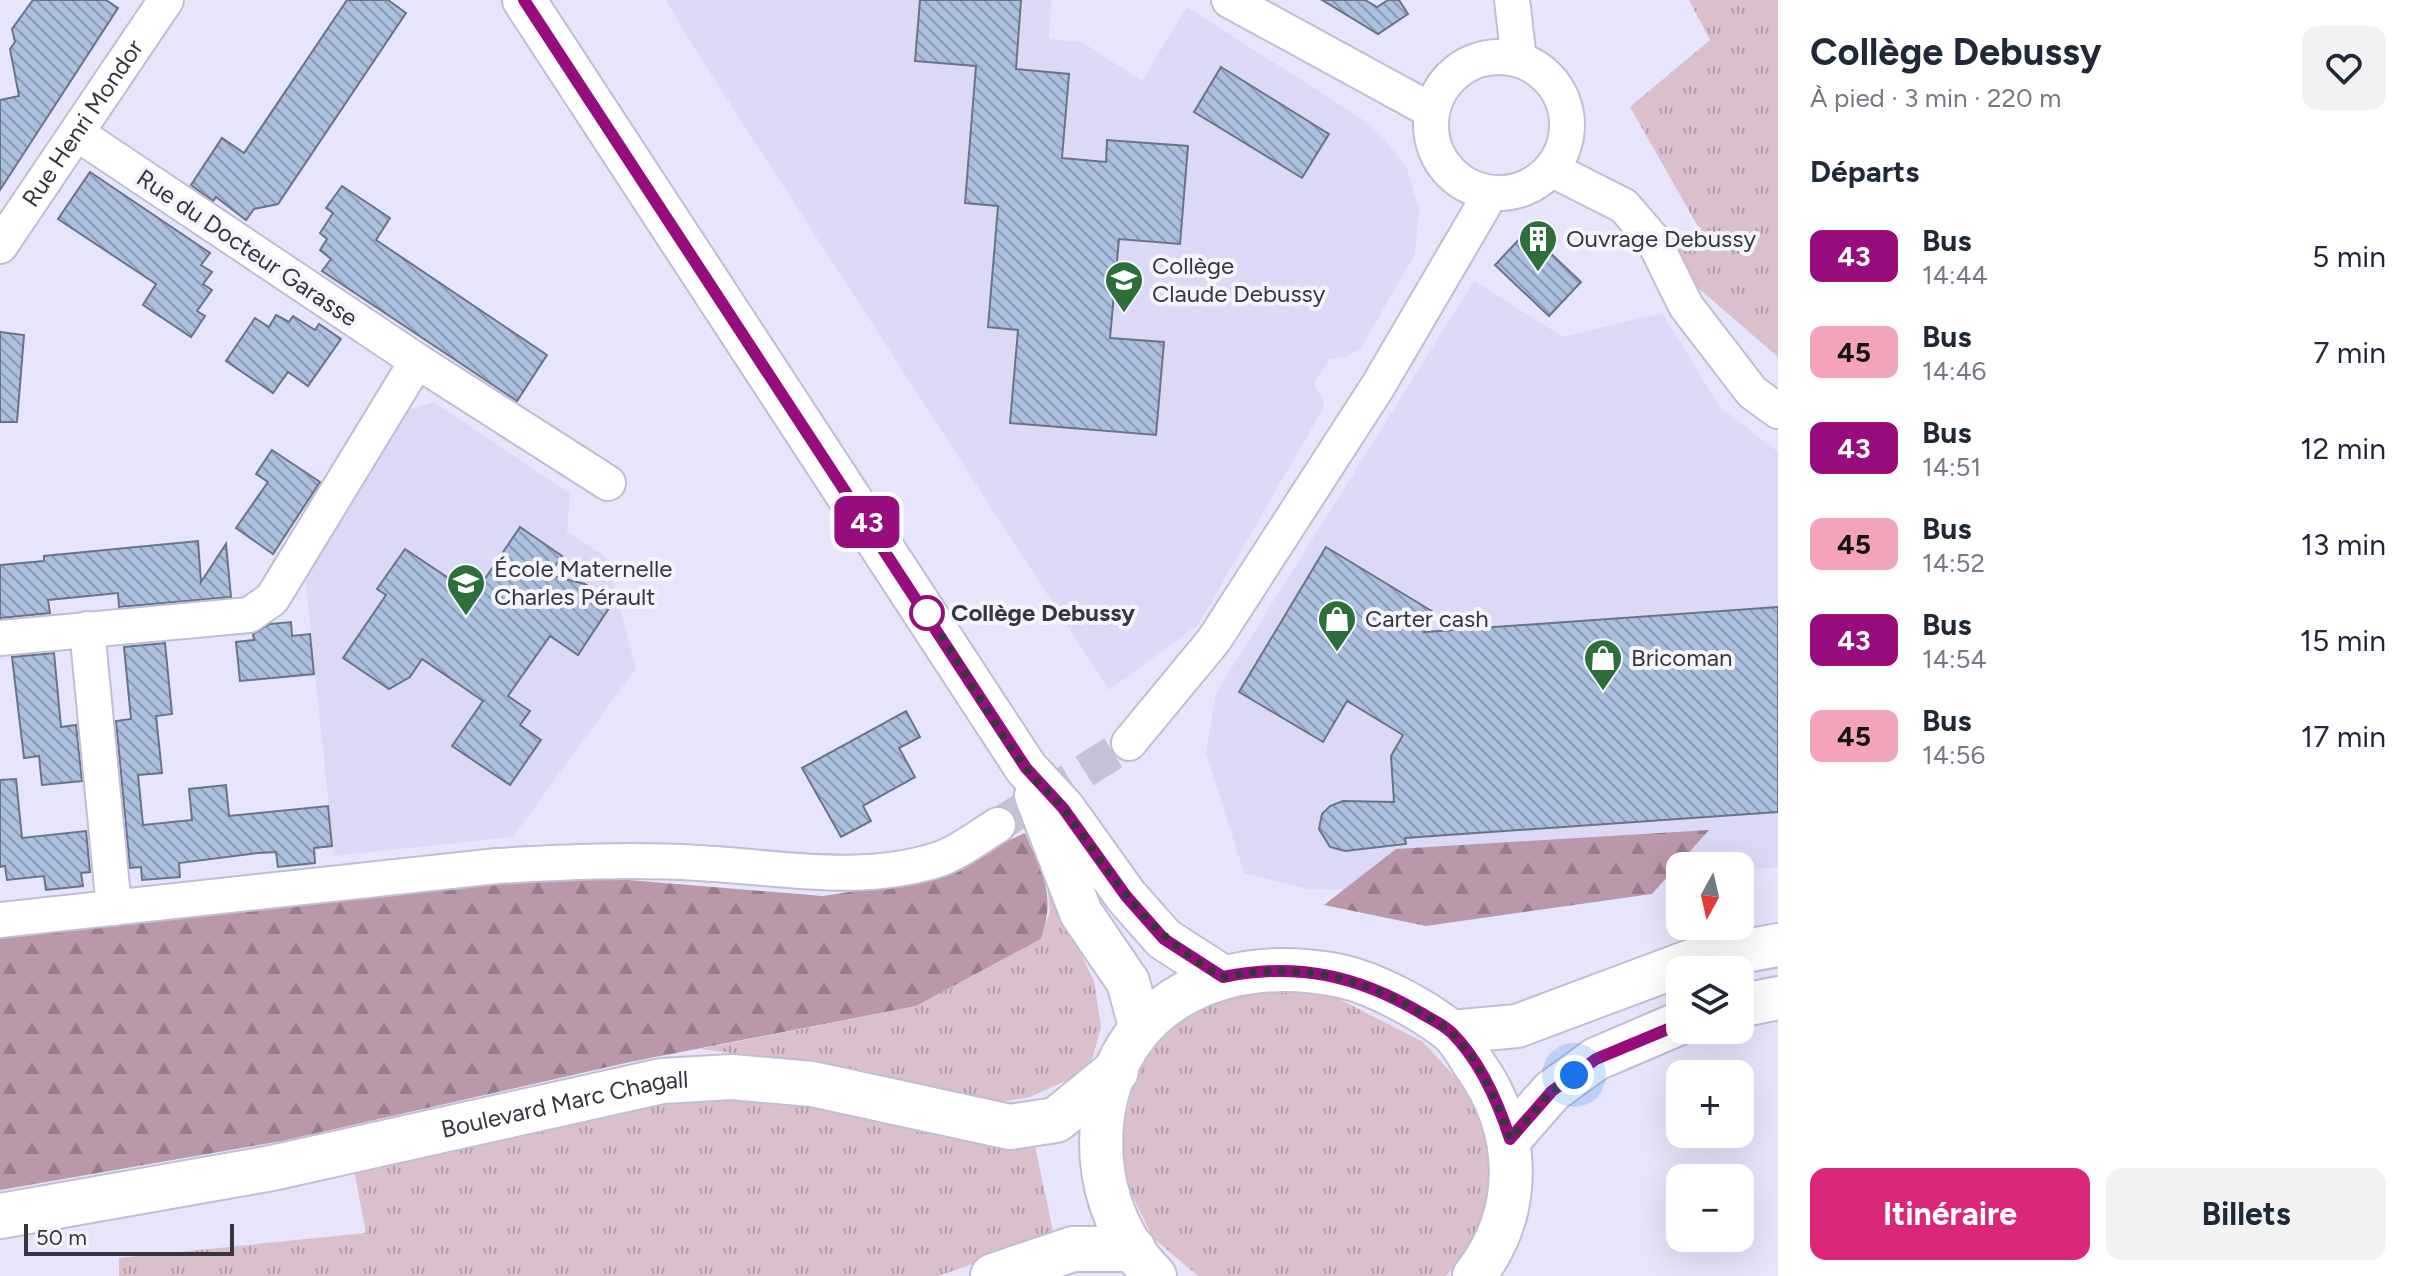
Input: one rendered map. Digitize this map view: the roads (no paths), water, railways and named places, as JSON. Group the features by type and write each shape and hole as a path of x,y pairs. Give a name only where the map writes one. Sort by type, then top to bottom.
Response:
{"highway":[{"name":"Boulevard Marc Chagall","path":"0,1216 287,1165 662,1081 732,1077 812,1084 1010,1127 1056,1120 1116,1071"},
{"path":"993,1276 1073,1249 1144,1262"}],"main road":[{"path":"524,0 1026,768 1063,808 1126,896 1164,939 1223,977"},
{"path":"1026,768 1081,913 1123,970 1140,1026"},
{"path":"1451,1032 1517,1026 1691,961 1778,945"},
{"path":"1144,1262 1113,1216 1099,1145 1104,1109 1116,1071 1140,1026 1173,998 1223,977 1251,971 1294,970 1343,977 1399,1000 1451,1032 1482,1075 1501,1111 1510,1139 1511,1193 1500,1230 1474,1276"},
{"path":"1754,1003 1778,998"},
{"path":"1510,1139 1552,1091 1596,1059 1666,1029"}],"street":[{"name":"Rue Henri Mondor","path":"0,246 166,0"},
{"path":"1229,0 1432,111"},
{"path":"1512,0 1519,60"},
{"path":"1496,57 1519,60 1539,70 1555,86 1564,106 1565,139 1551,169 1534,183 1513,192 1491,193 1469,187 1450,174 1437,155 1431,133 1432,111 1440,90 1455,72 1474,61 1496,57"},
{"name":"Rue du Docteur Garasse","path":"78,134 417,361 608,483"},
{"path":"1551,169 1624,206 1654,241 1686,306 1752,392 1778,411"},
{"path":"1129,743 1214,640 1378,386 1491,193"},
{"path":"0,638 249,615 272,599 417,361"},
{"path":"87,629 114,908"},
{"path":"0,920 497,866 572,862 701,863 826,875 883,873 943,858 998,825"}],"tunnel":[{"path":"998,825 1129,743"}],"place":[{"name":"Ouvrage Debussy","path":"1538,273"},
{"name":"Collège Claude Debussy","path":"1124,314"},
{"name":"Collège Debussy","path":"927,613"},
{"name":"École Maternelle Charles Pérault","path":"466,617"},
{"name":"Carter cash","path":"1337,653"},
{"name":"Bricoman","path":"1603,692"}]}
